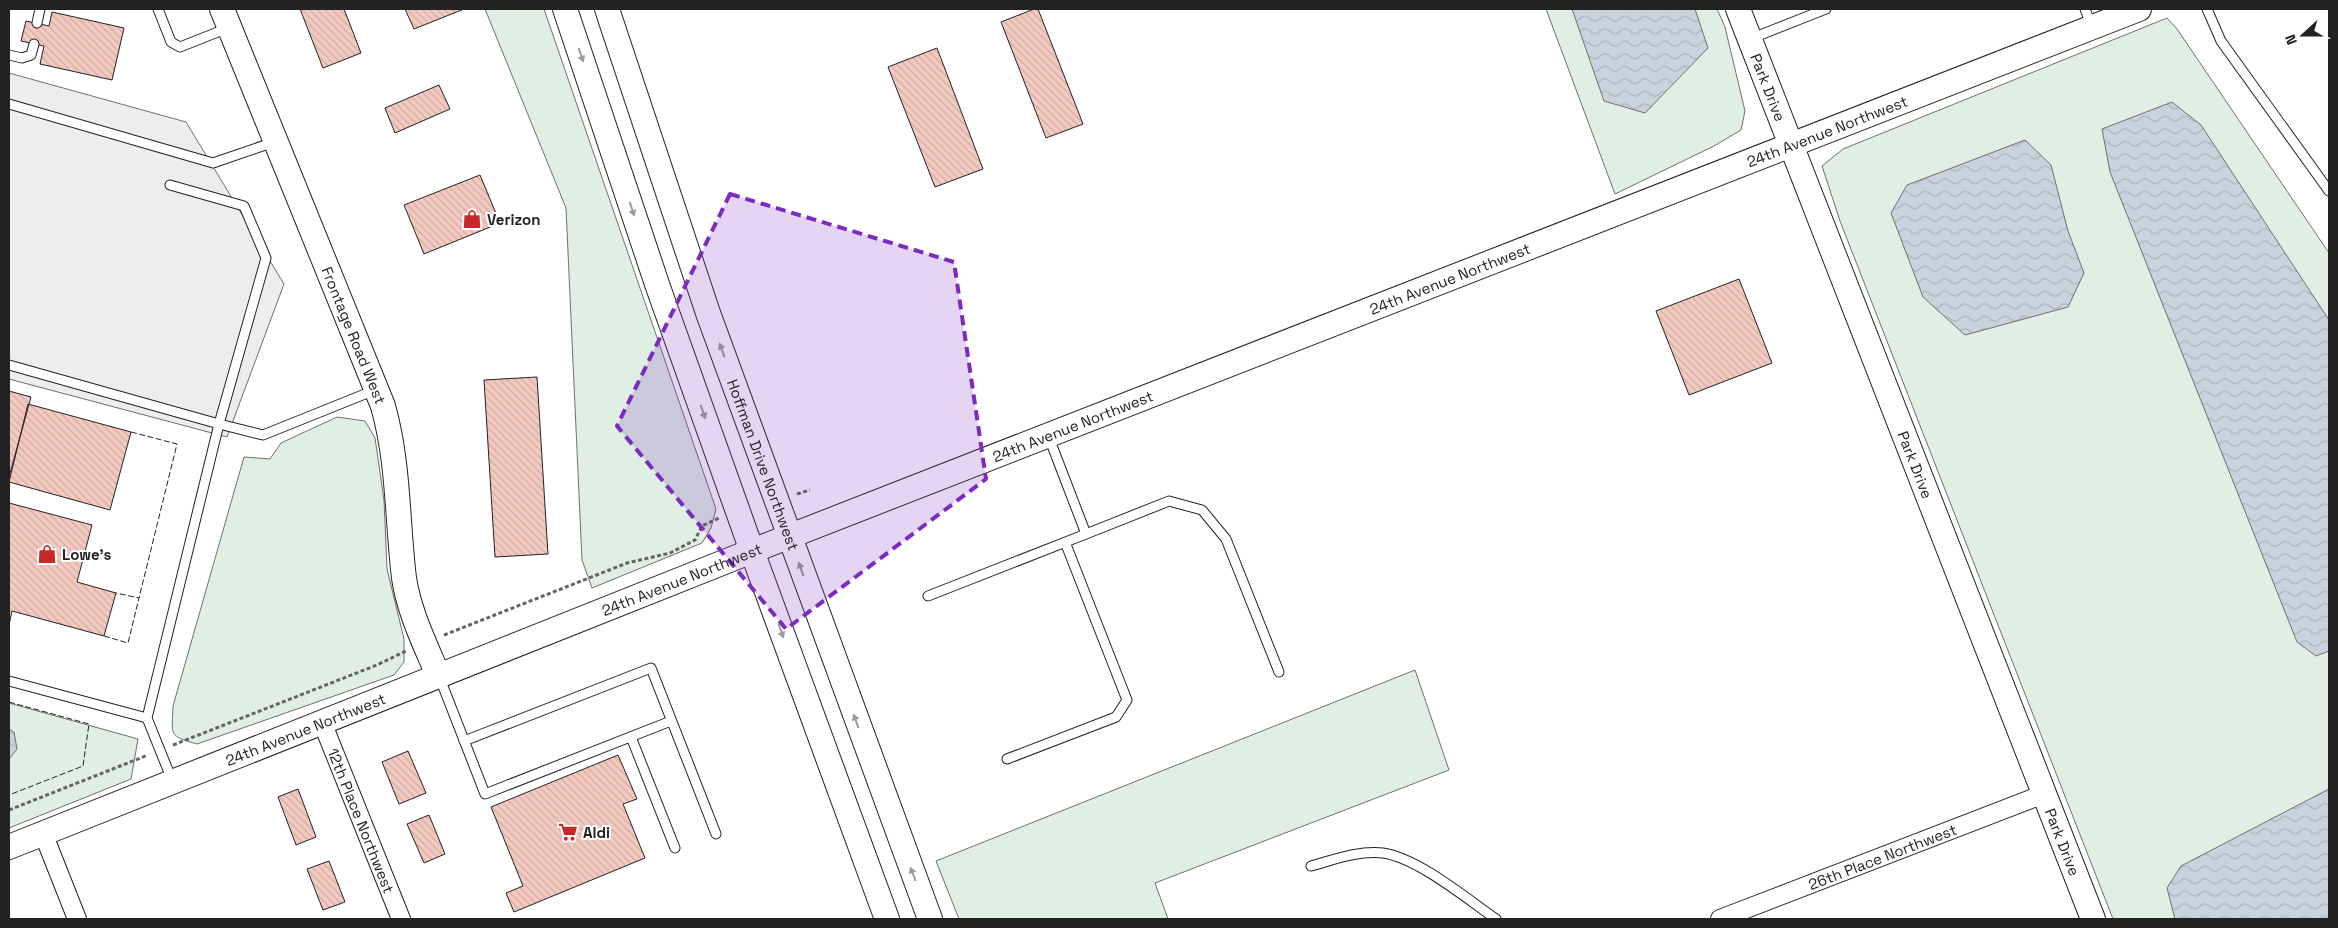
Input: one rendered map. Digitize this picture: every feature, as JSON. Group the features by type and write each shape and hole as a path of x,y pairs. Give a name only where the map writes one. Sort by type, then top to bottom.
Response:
{"street":[{"path":"565,9 658,287 752,551 887,919"},
{"name":"Hoffman Drive Northwest","path":"607,9 708,313 930,919"},
{"name":"Park Drive","path":"1738,9 2093,919"},
{"name":"24th Avenue Northwest","path":"9,847 789,536 1791,144 2089,18 2138,9"},
{"name":"Frontage Road West","path":"225,18 376,390 388,424 395,458 404,578 408,599 414,619 438,675"},
{"name":"12th Place Northwest","path":"322,722 401,919"},
{"name":"26th Place Northwest","path":"1720,919 2044,794"},
{"path":"43,833 77,919"}],"lane":[{"path":"37,23 40,9"},
{"path":"158,9 171,42 180,47 225,18"},
{"path":"1750,39 1826,9"},
{"path":"2207,9 2221,41 2329,191"},
{"path":"9,55 22,58 31,55 34,44"},
{"path":"9,104 213,163 276,141"},
{"path":"170,185 244,206 266,258 219,424 147,718 172,782"},
{"path":"9,365 263,435 376,390"},
{"path":"1048,435 1086,534"},
{"path":"928,596 1169,500 1202,510 1226,539 1279,672"},
{"path":"1007,759 1116,717 1127,700 1065,542"},
{"path":"464,741 651,668 716,834"},
{"path":"438,675 485,794 671,721"},
{"path":"9,681 147,718"},
{"path":"631,737 675,848"},
{"path":"1310,866 1354,855 1383,853 1422,868 1496,919"}],"highlighted area":[{"path":"730,194 954,262 986,479 786,629 617,426"}],"green space":[{"path":"485,9 544,9 716,509 711,528 702,543 592,588 582,560 566,208"},
{"path":"1546,9 1717,9 1725,27 1745,111 1741,130 1714,146 1615,194"},
{"path":"2167,18 2177,29 2329,253 2329,919 2113,919 1840,221 1822,166 1843,149"},
{"path":"337,417 365,421 375,438 384,500 387,569 404,639 404,662 394,675 197,744 181,739 176,736 173,729 173,706 244,457 270,459 281,443"},
{"path":"1415,670 1449,770 1155,883 1168,919 959,919 936,861"},
{"path":"9,703 138,739 131,779 9,828"}],"shaded area":[{"path":"9,73 186,122 284,284 227,437 9,379"}],"water":[{"path":"1572,9 1695,9 1708,48 1645,113 1604,101"},
{"path":"2172,102 2201,125 2329,320 2329,651 2316,656 2297,642 2110,172 2102,129"},
{"path":"2025,140 2051,165 2068,231 2084,273 2068,307 1965,335 1923,297 1891,213 1907,185"},
{"path":"9,729 14,732 17,749 9,759"},
{"path":"2329,789 2329,919 2175,919 2167,888 2181,866"}],"building":[{"path":"300,9 344,9 361,53 323,68"},
{"path":"405,9 464,9 414,29"},
{"path":"1038,9 1083,124 1046,138 1001,22"},
{"path":"52,12 124,28 112,80 40,64 44,46 21,41 26,21 49,26"},
{"path":"937,48 983,169 935,187 888,67"},
{"path":"439,85 450,109 395,133 385,108"},
{"path":"480,175 500,223 424,254 404,205"},
{"path":"1739,279 1772,363 1689,395 1656,311"},
{"path":"537,377 548,554 495,557 484,380"},
{"path":"9,391 31,397 9,477"},
{"path":"28,404 131,432 110,510 9,482"},
{"name":"Lowe's","path":"9,503 92,525 77,582 116,593 104,636 12,611 9,625"},
{"path":"408,751 426,793 399,804 382,762"},
{"name":"Aldi","path":"618,755 637,799 623,804 645,858 514,912 506,893 523,886 491,807"},
{"path":"298,789 316,837 296,845 278,797"},
{"path":"429,815 445,854 424,863 407,824"},
{"path":"329,861 345,902 323,910 307,869"}],"fence":[{"path":"131,432 177,444 139,598"},
{"path":"104,636 128,643 139,598 116,593"},
{"path":"9,702 89,724 83,766 9,795"}],"place":[{"name":"Verizon","path":"472,219"},
{"name":"Lowe's","path":"47,554"},
{"name":"Aldi","path":"568,832"}]}
